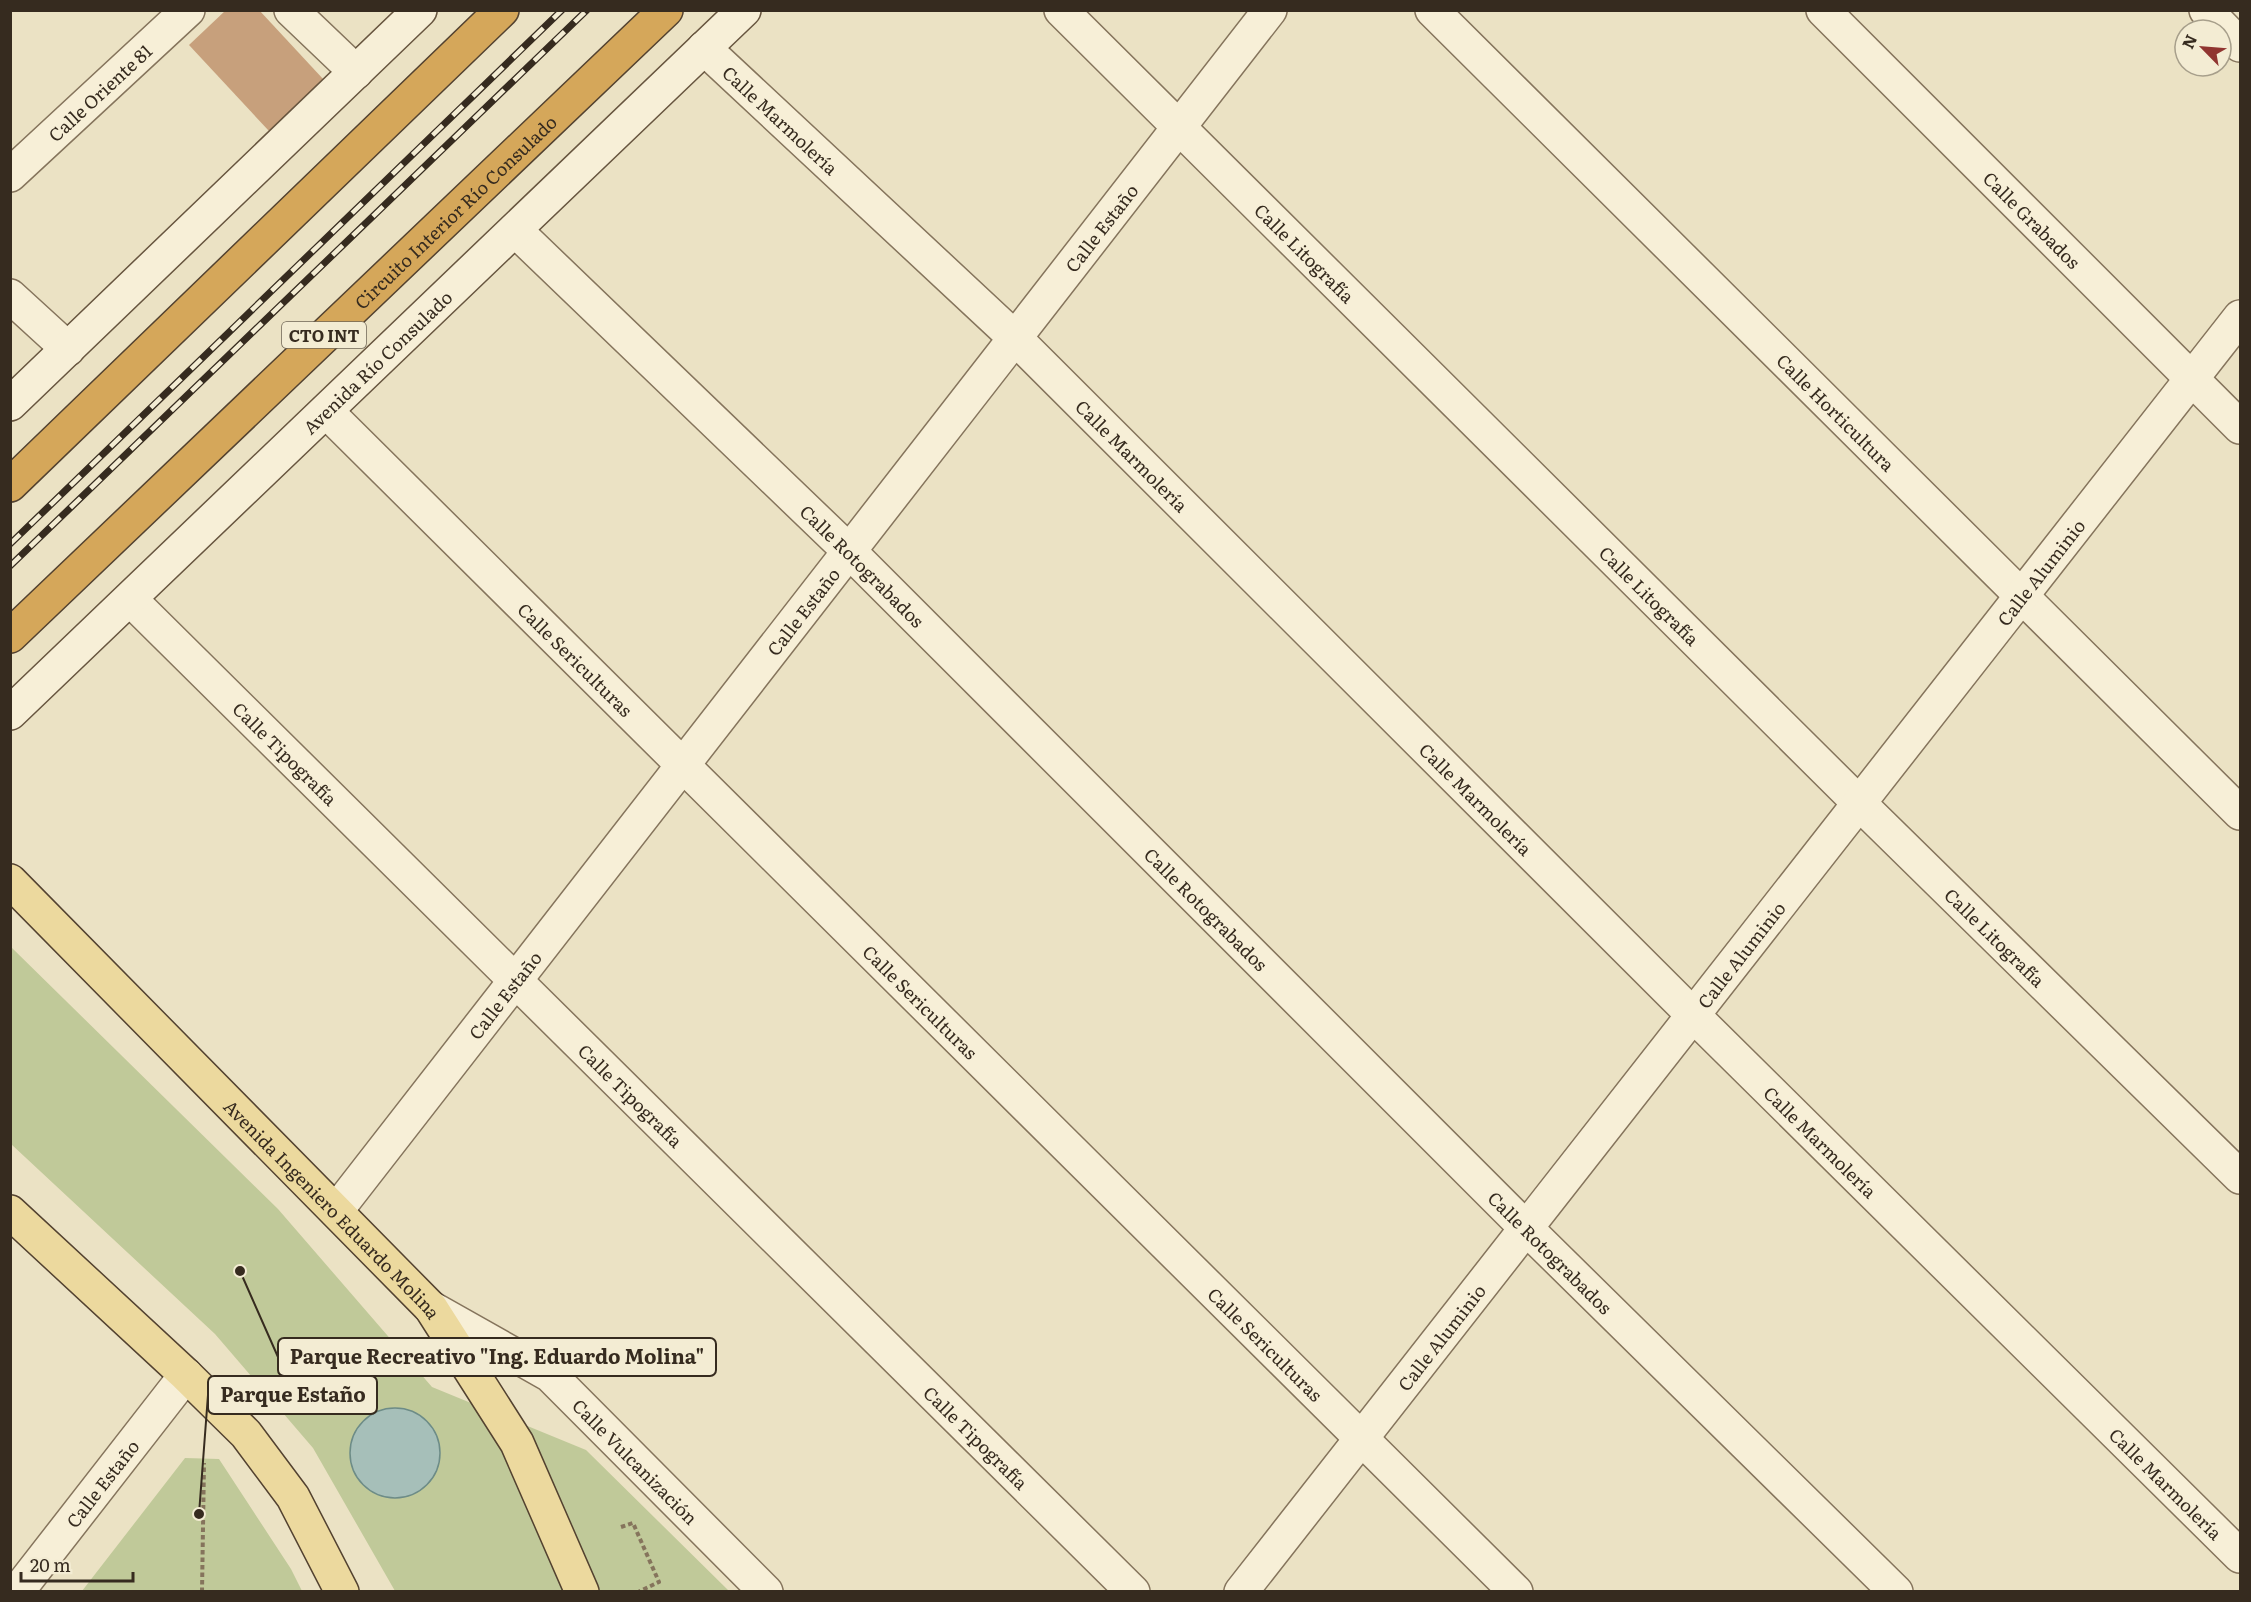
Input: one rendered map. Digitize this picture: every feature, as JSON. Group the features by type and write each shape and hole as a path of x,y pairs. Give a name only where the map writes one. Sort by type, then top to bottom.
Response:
{"highway":[{"path":"10,485 502,10"},
{"name":"Circuito Interior Río Consulado","path":"10,636 666,10"}],"main road":[{"name":"Avenida Ingeniero Eduardo Molina","path":"10,881 431,1308 517,1443 582,1592"},
{"path":"10,1212 186,1375 246,1434 293,1497 342,1592"}],"street":[{"name":"Calle Oriente 81","path":"10,175 188,10"},
{"path":"291,10 356,72"},
{"path":"10,404 420,10"},
{"name":"Avenida Río Consulado","path":"10,713 744,10"},
{"name":"Calle Litografía","path":"1061,10 1859,803 2241,1177"},
{"name":"Calle Estaño","path":"336,1211 1270,10"},
{"name":"Calle Horticultura","path":"1431,10 2241,813"},
{"name":"Calle Grabados","path":"1823,10 2241,427"},
{"path":"2206,10 2241,45"},
{"name":"Calle Marmolería","path":"704,48 1015,338 1693,1015 2241,1556"},
{"name":"Calle Rotograbados","path":"515,230 849,551 1526,1228 1896,1592"},
{"path":"10,296 68,349"},
{"name":"Calle Aluminio","path":"1241,1592 2241,317"},
{"name":"Calle Sericulturas","path":"326,411 1516,1592"},
{"name":"Calle Tipografía","path":"130,598 1133,1592"},
{"name":"Calle Vulcanización","path":"431,1308 550,1376 766,1592"},
{"name":"Calle Estaño","path":"17,1592 186,1375"}],"path":[{"path":"202,1592 204,1463"},
{"path":"621,1527 633,1523 659,1582 638,1592"}],"green space":[{"path":"11,947 278,1209 432,1387 586,1450 729,1591 395,1591 313,1448 215,1334 11,1144"},
{"path":"185,1458 219,1459 291,1569 302,1591 82,1591"}],"water":[{"path":"395,1408 412,1412 427,1421 436,1436 440,1453 436,1470 427,1485 412,1494 395,1498 378,1494 363,1485 354,1470 350,1453 354,1436 363,1421 378,1412"}],"building":[{"path":"226,10 259,10 324,80 269,131 189,45"}],"railway":[{"path":"10,544 562,10"},
{"path":"10,566 587,10"}],"place":[{"name":"Parque Recreativo \"Ing. Eduardo Molina\"","path":"240,1271"},
{"name":"Parque Estaño","path":"199,1514"}]}
